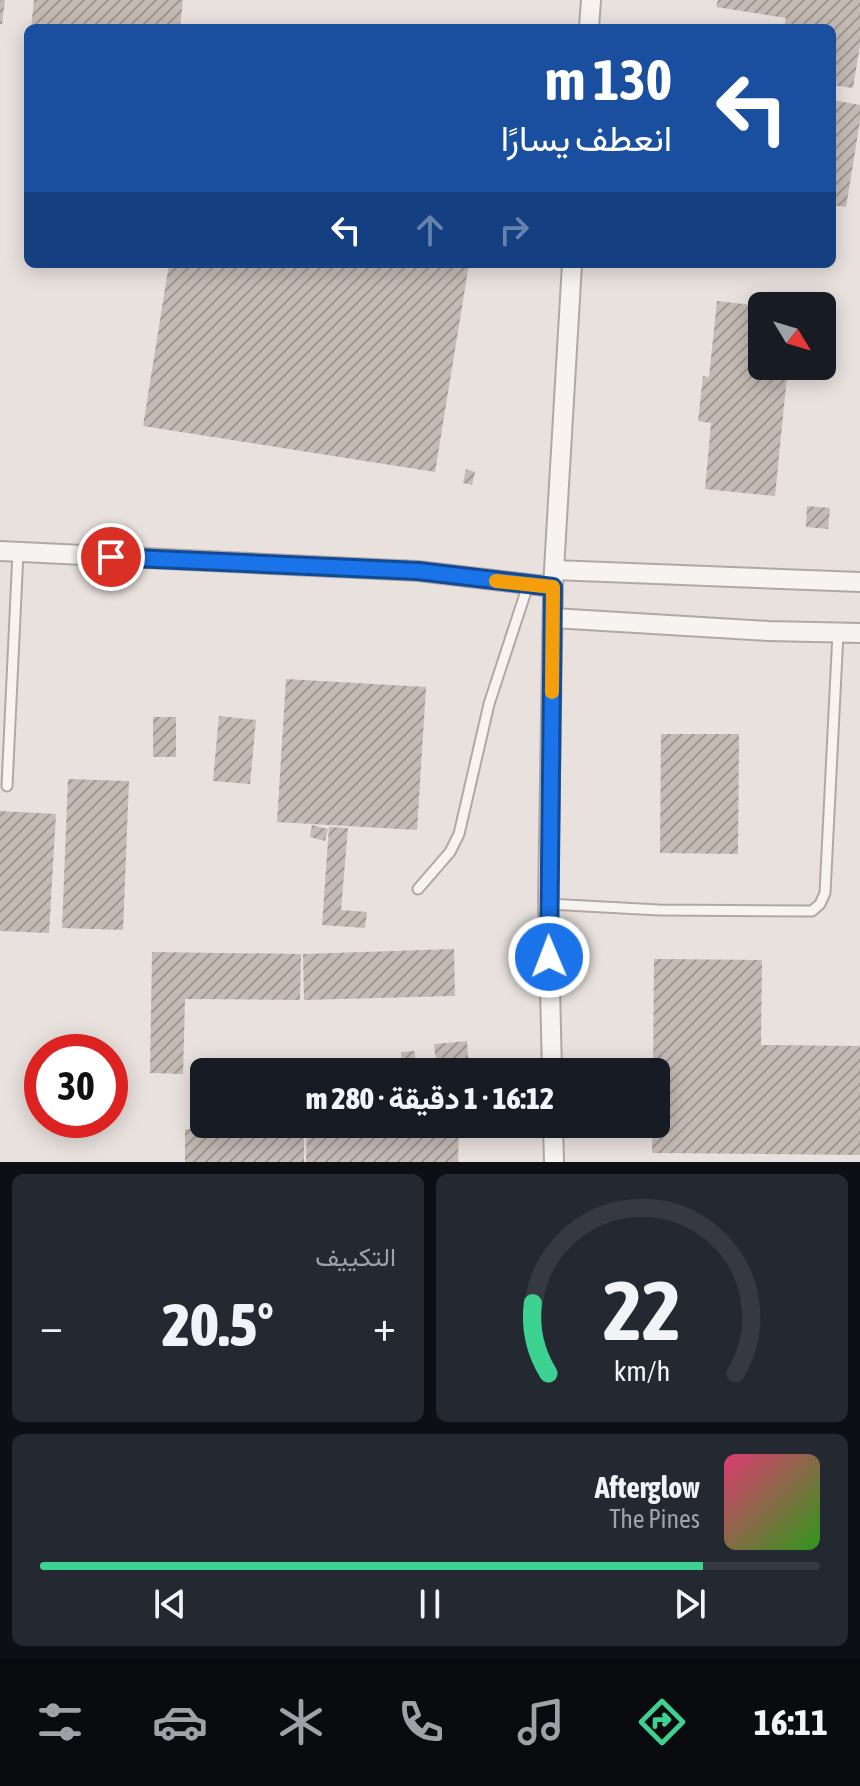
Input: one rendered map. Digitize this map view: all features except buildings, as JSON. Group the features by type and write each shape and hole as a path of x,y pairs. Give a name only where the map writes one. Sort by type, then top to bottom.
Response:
{"street":[{"path":"589,24 591,0"},
{"path":"552,1058 548,904 553,618 572,268"},
{"path":"9,552 418,571 528,585 554,579 860,582"},
{"path":"553,618 860,633"},
{"path":"553,1138 554,1162"}],"lane":[{"path":"7,786 9,552"},
{"path":"418,889 450,852 459,834 489,704 528,585"},
{"path":"548,904 659,910 812,911 820,904 825,893 838,633"}],"slow traffic":[{"path":"496,581 553,587 552,692"}],"route":[{"path":"111,557 418,571 553,587 549,957"}]}
